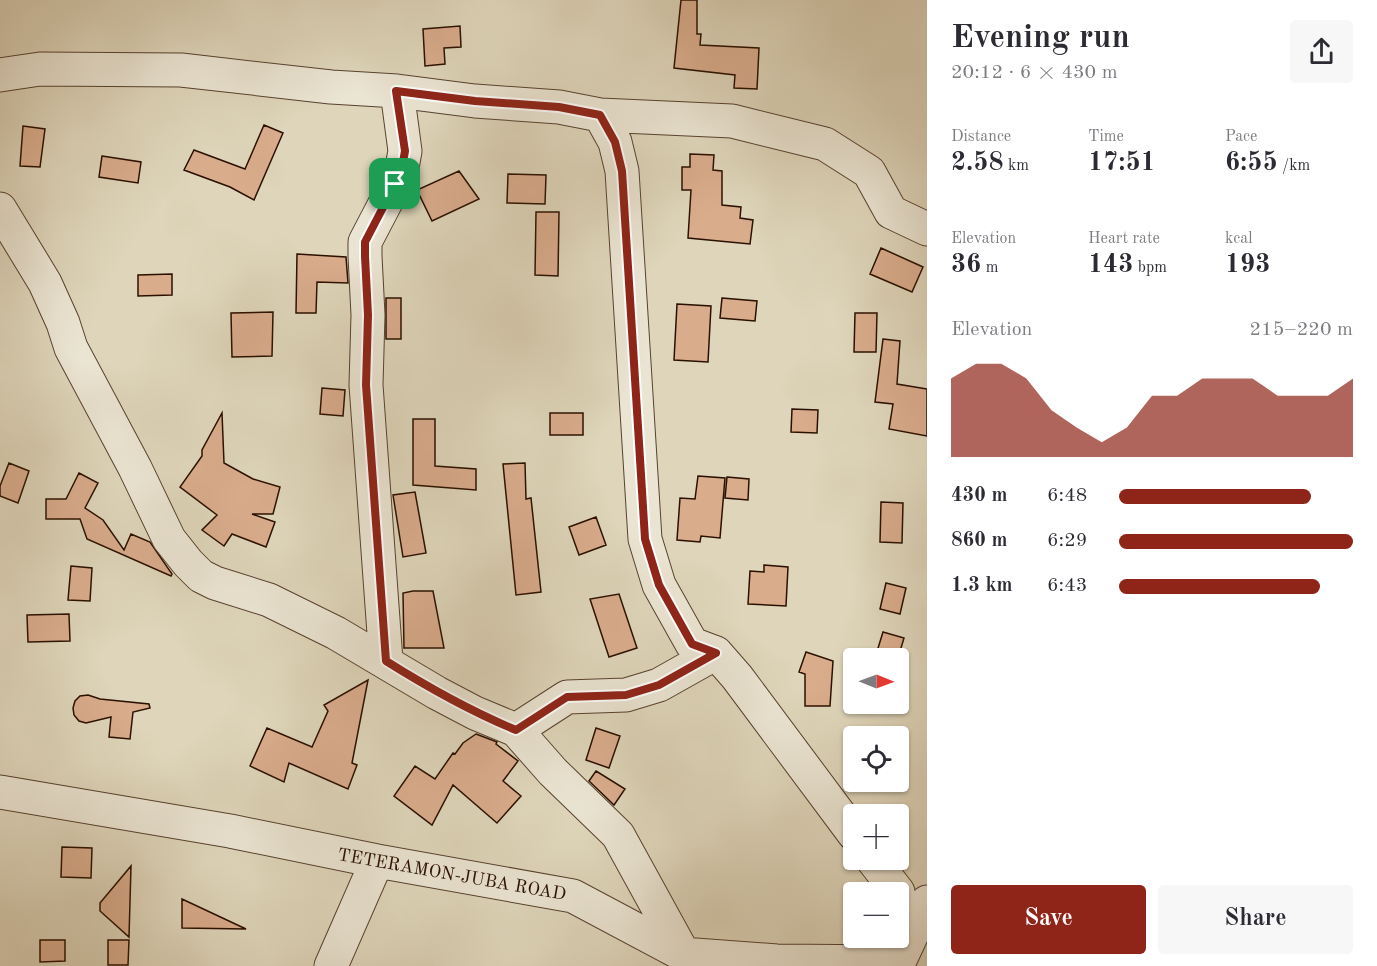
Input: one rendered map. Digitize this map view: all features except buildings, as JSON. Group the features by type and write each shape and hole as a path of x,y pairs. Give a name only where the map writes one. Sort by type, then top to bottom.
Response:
{"street":[{"path":"0,75 40,69 181,70 331,87 559,107 600,115 732,121 825,144 869,172 891,212 927,229"},
{"path":"386,661 366,385 368,315 365,242 401,173 405,151 396,91"},
{"path":"600,115 615,142 622,171 645,539 659,585 692,644 716,653 737,677 843,819"},
{"path":"2,217 45,283 63,323 71,348 135,468 169,539 188,563 201,576 215,584 269,600 336,633 437,693 475,713 516,730 553,772 618,835 686,960"},
{"path":"516,730 567,697 626,695 659,685 716,653"},
{"name":"TETERAMON-JUBA ROAD","path":"0,792 230,831 377,861 573,896 686,960 898,964 923,910"},
{"path":"332,966 377,861"},
{"path":"881,870 890,882"},
{"path":"909,900 923,910"}],"route":[{"path":"396,91 475,101 559,107 600,115 615,142 622,171 636,365 645,539 659,585 692,644 716,653 659,685 626,695 567,697 516,730 475,713 437,693 386,661 366,385 368,315 365,242 395,184 401,173 405,151 396,91"}]}
